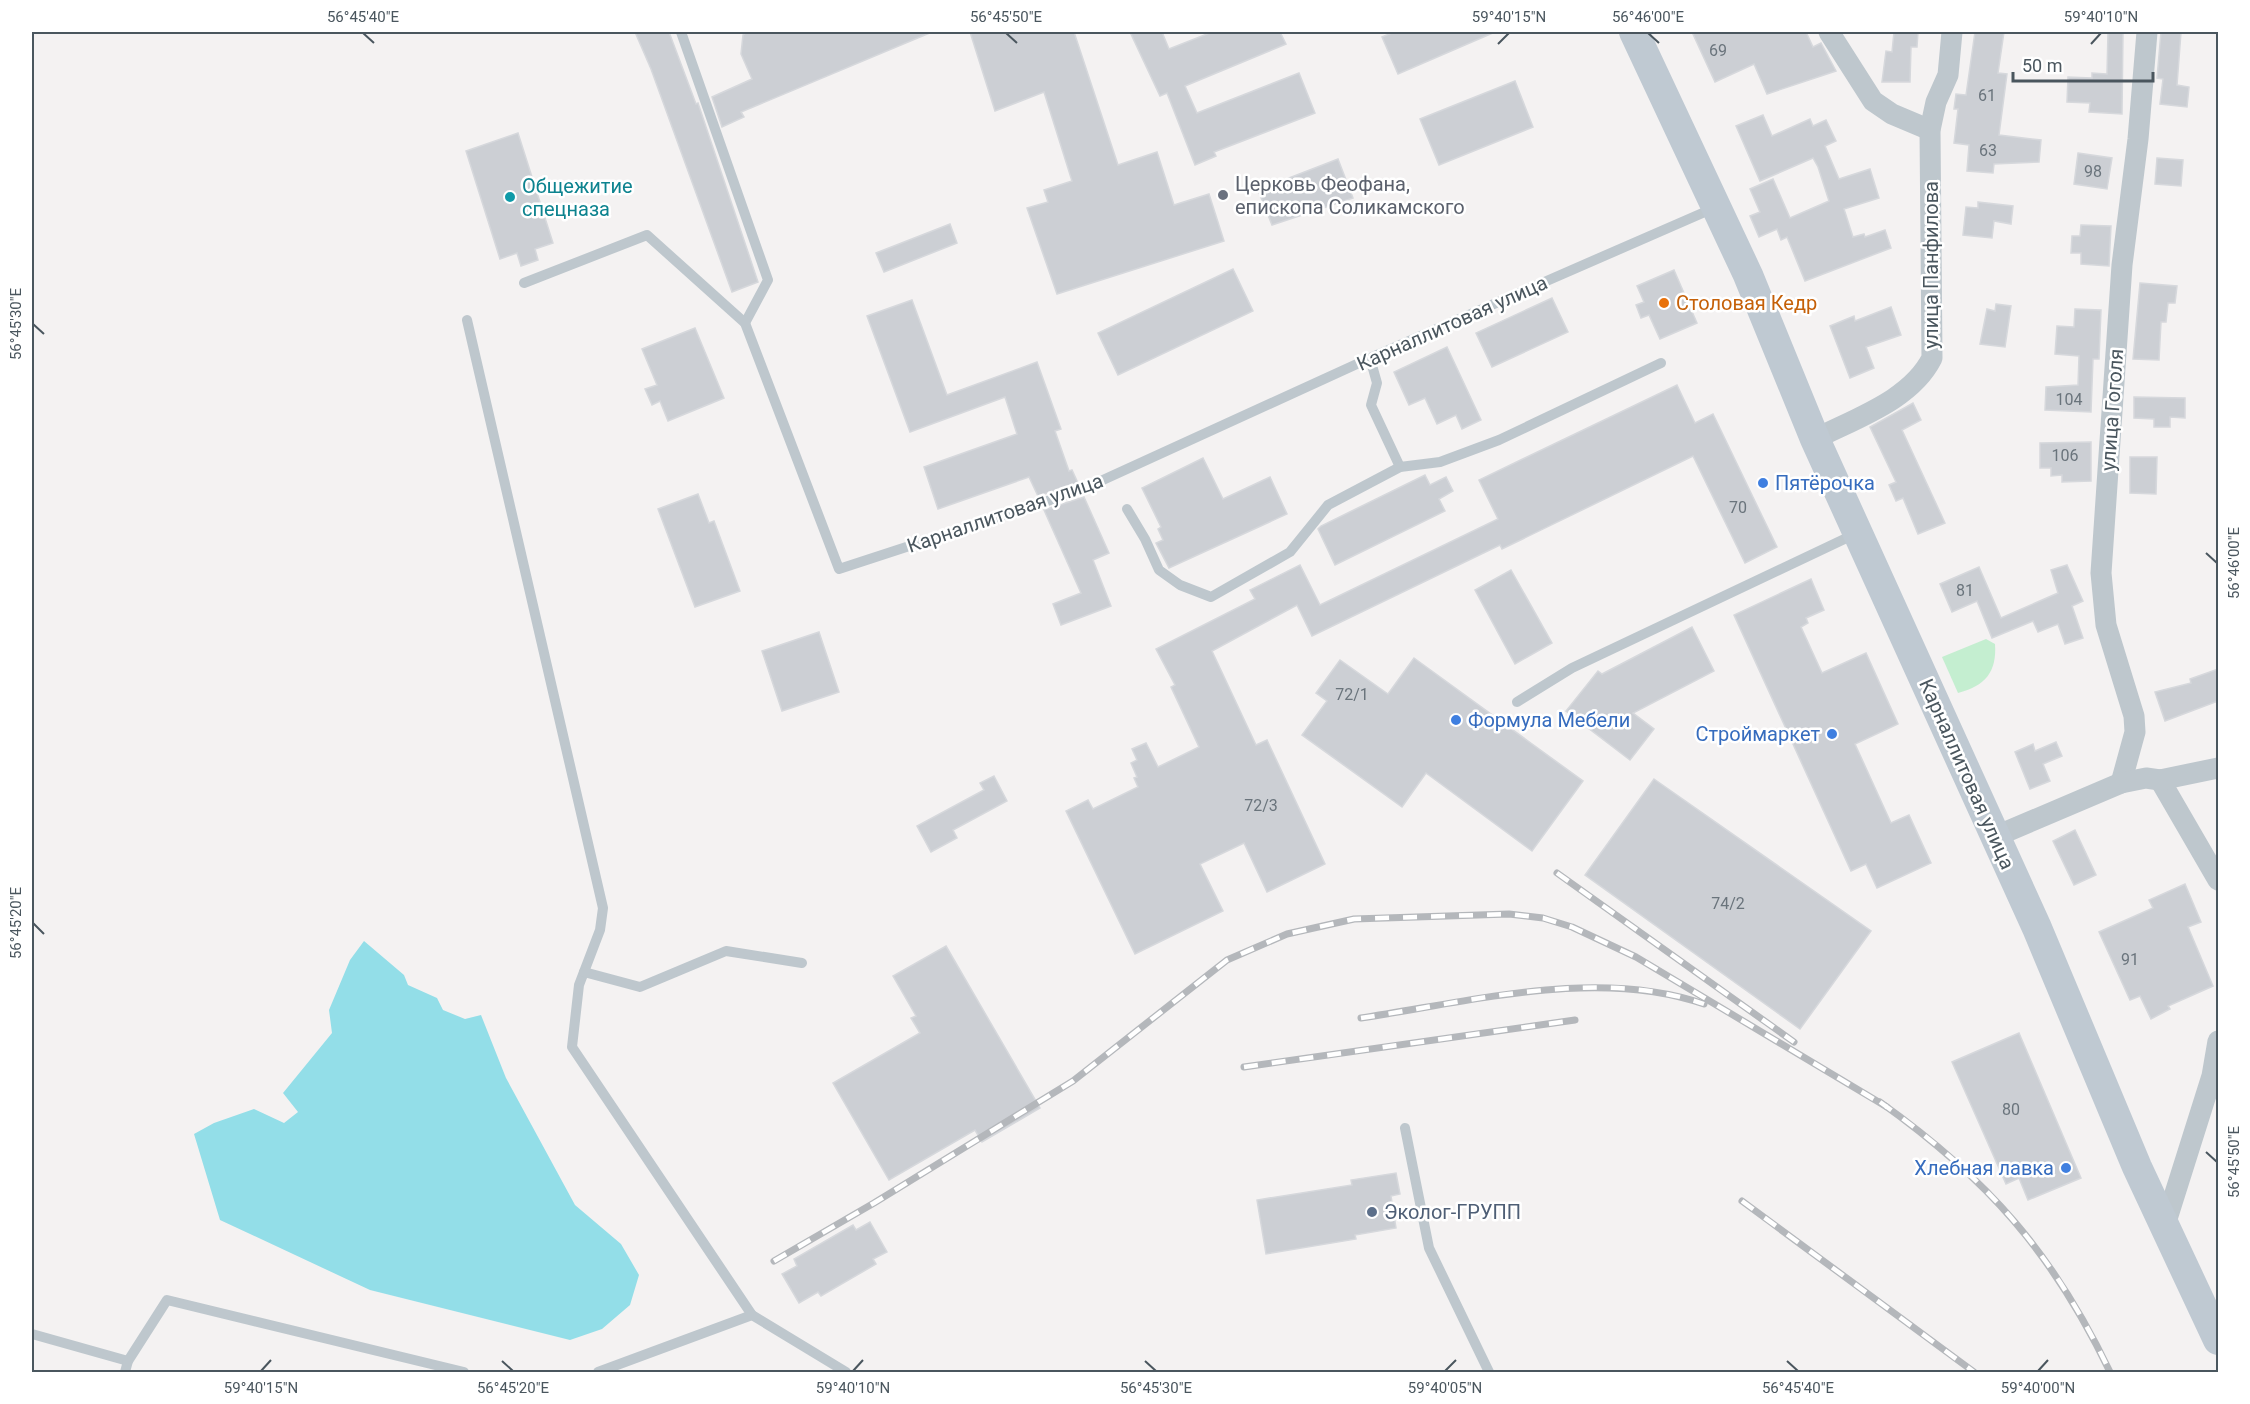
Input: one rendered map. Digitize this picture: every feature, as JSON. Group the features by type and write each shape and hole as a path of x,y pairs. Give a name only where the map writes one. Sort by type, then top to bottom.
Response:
{"street":[{"name":"Карналлитовая улица","path":"1634,32 1718,207 1815,439 1994,837 2037,927 2137,1167 2218,1340"},
{"path":"1829,32 1873,101 1893,114 1930,130"},
{"name":"улица Панфилова","path":"1815,439 1907,390 1927,369 1932,357 1930,130 1936,102 1948,75 1952,32"},
{"name":"улица Гоголя","path":"2121,783 2135,732 2134,716 2106,625 2101,573 2122,265 2138,139 2147,32"},
{"path":"1994,837 2121,783 2146,778 2160,780 2218,768"},
{"path":"2160,780 2218,880"},
{"path":"2165,1225 2212,1076 2218,1041"}],"lane":[{"path":"681,32 768,280 745,322"},
{"name":"Карналлитовая улица","path":"524,283 647,235 745,322 839,569 1081,490 1370,358 1718,207"},
{"path":"467,320 603,908 600,930 579,985 572,1047 752,1315 846,1372"},
{"path":"1370,358 1377,383 1371,405 1400,467"},
{"path":"1127,509 1160,570 1179,585 1211,597 1229,589 1290,552 1328,505 1400,467 1440,462 1499,440 1661,363"},
{"path":"1517,702 1572,668 1857,533"},
{"path":"584,972 640,987 726,951 802,963"},
{"path":"1405,1128 1430,1248 1489,1372"},
{"path":"125,1372 128,1360 167,1300 464,1372"},
{"path":"598,1372 752,1315"},
{"path":"32,1334 128,1360"}],"green space":[{"path":"1986,639 1995,644 1991,670 1982,682 1958,693 1942,657"}],"water":[{"path":"364,941 404,975 408,985 437,998 443,1010 465,1019 481,1015 506,1078 575,1205 621,1244 639,1275 630,1305 602,1329 570,1340 370,1290 220,1220 194,1134 214,1123 254,1109 284,1123 298,1112 283,1093 332,1033 329,1010 350,960"}],"building":[{"path":"635,32 669,32 696,104 698,103 758,282 732,292 651,69"},
{"path":"747,32 932,32 741,112 744,117 722,127 712,97 752,79 741,54 743,35"},
{"path":"970,32 1074,32 1118,165 1157,152 1174,205 1209,194 1224,241 1057,294 1027,208 1048,202 1044,190 1072,181 1044,92 995,111"},
{"path":"1130,32 1162,32 1169,49 1212,32 1280,32 1286,44 1185,86 1197,113 1299,73 1315,113 1214,152 1216,156 1195,165 1167,93 1160,96"},
{"path":"1394,32 1495,32 1398,74 1382,37"},
{"path":"1692,32 1806,32 1813,47 1821,43 1836,71 1767,94 1754,64 1715,82"},
{"path":"1894,32 1918,32 1917,47 1911,47 1910,82 1882,82 1886,51 1892,52"},
{"path":"1975,32 2004,32 1998,73 2007,74 1999,135 2041,140 2039,162 1994,164 1993,173 1967,171 1969,145 1954,143 1958,109 1954,109 1956,94 1966,95"},
{"path":"2108,32 2123,32 2122,114 2089,112 2090,103 2067,102 2068,77 2092,78 2092,73 2107,74"},
{"path":"2161,32 2181,32 2177,85 2189,87 2187,107 2160,104 2163,79 2157,78"},
{"path":"1515,81 1533,127 1439,165 1420,119"},
{"path":"1763,115 1772,136 1810,119 1813,126 1826,120 1836,141 1825,146 1839,179 1870,169 1879,198 1844,209 1853,237 1864,234 1865,237 1885,230 1891,248 1805,281 1787,237 1781,240 1777,229 1759,237 1750,216 1760,212 1750,189 1773,179 1790,218 1829,201 1813,158 1760,181 1736,126"},
{"name":"Общежитие спецназа","path":"518,133 553,243 535,249 538,260 521,266 517,253 500,259 466,151"},
{"path":"2078,153 2112,158 2107,189 2074,184"},
{"path":"2157,158 2183,160 2181,186 2155,184"},
{"path":"1338,159 1353,198 1272,225 1258,190"},
{"path":"1978,202 2013,206 2011,224 1994,221 1992,238 1963,235 1966,207 1978,208"},
{"path":"950,224 957,243 884,272 876,253"},
{"path":"2081,225 2111,226 2109,266 2081,264 2081,253 2071,253 2072,236 2080,236"},
{"path":"1233,269 1253,311 1118,375 1098,333"},
{"path":"1674,270 1697,323 1660,339 1649,315 1641,318 1636,305 1644,302 1637,286"},
{"path":"2140,283 2177,286 2175,303 2168,303 2166,322 2161,322 2159,360 2133,359"},
{"path":"1552,298 1568,332 1492,367 1476,333"},
{"path":"912,300 947,395 1037,362 1061,429 1055,431 1069,471 1072,470 1078,483 1038,496 1029,477 938,509 924,467 1017,434 1005,397 910,432 867,316"},
{"path":"1996,304 2011,306 2005,347 1980,344 1987,309 1995,311"},
{"path":"1891,307 1901,335 1866,347 1874,368 1850,378 1830,326 1854,316 1855,321"},
{"path":"2075,309 2101,310 2099,359 2093,359 2091,412 2045,410 2046,387 2078,385 2079,356 2055,354 2057,326 2074,327"},
{"path":"695,328 724,398 668,421 660,401 652,405 645,389 657,385 642,349"},
{"path":"1447,347 1481,420 1462,429 1456,415 1437,424 1425,398 1409,405 1394,372"},
{"path":"1677,385 1695,423 1713,414 1777,547 1745,563 1693,456 1502,549 1500,545 1312,636 1297,605 1212,651 1256,745 1267,740 1325,864 1267,892 1244,843 1200,864 1223,911 1135,954 1066,811 1088,800 1093,809 1138,787 1134,778 1137,777 1131,763 1137,760 1132,749 1146,743 1158,767 1199,747 1171,687 1175,685 1156,649 1255,599 1250,590 1300,565 1320,605 1498,519 1479,480"},
{"path":"2134,397 2185,398 2185,418 2170,417 2170,427 2154,427 2154,419 2134,418"},
{"path":"1913,403 1921,420 1902,430 1945,523 1918,534 1903,498 1896,501 1889,485 1896,482 1870,427"},
{"path":"2091,442 2091,481 2062,482 2062,475 2051,476 2051,468 2040,468 2040,443"},
{"path":"2130,457 2157,457 2156,494 2130,493"},
{"path":"1203,458 1223,499 1270,477 1287,514 1169,568 1156,543 1163,540 1158,529 1161,527 1142,488"},
{"path":"1425,475 1430,485 1446,477 1453,491 1439,499 1445,511 1335,565 1318,529 1321,526"},
{"path":"698,494 709,523 714,521 740,591 695,607 658,509"},
{"path":"1084,497 1109,553 1093,560 1111,606 1061,625 1053,604 1081,593 1044,510"},
{"path":"2067,565 2083,601 2072,606 2083,638 2065,644 2058,624 2038,632 2033,621 1992,638 1977,601 1952,612 1940,584 1979,567 2001,618 2058,593 2051,570"},
{"path":"1511,570 1552,643 1515,664 1475,590"},
{"name":"Строймаркет","path":"1811,579 1824,610 1806,618 1808,623 1801,627 1822,673 1866,653 1898,724 1855,744 1891,823 1909,815 1931,863 1877,888 1866,864 1851,871 1734,615"},
{"path":"1692,627 1714,671 1633,713 1654,729 1630,760 1566,711 1598,671 1602,674"},
{"path":"819,632 839,692 782,711 762,651"},
{"path":"1414,658 1583,781 1532,851 1426,773 1402,807 1302,735 1327,701 1316,693 1340,660 1388,694"},
{"path":"2218,669 2218,701 2165,721 2155,692 2191,683 2190,679"},
{"path":"2056,742 2062,756 2043,764 2050,781 2030,789 2015,752 2033,744 2035,751"},
{"path":"994,776 1007,801 953,830 957,838 931,852 917,826 984,790 980,783"},
{"path":"1654,779 1871,931 1800,1029 1585,875"},
{"path":"2075,830 2096,875 2074,885 2053,841"},
{"path":"2185,884 2201,922 2188,927 2213,986 2168,1006 2170,1009 2151,1019 2140,996 2130,1000 2099,932 2153,908 2149,900"},
{"path":"946,946 1040,1108 982,1142 975,1130 889,1180 833,1083 920,1033 911,1018 916,1016 893,976"},
{"path":"2019,1033 2081,1178 2028,1200 2019,1178 2006,1184 1952,1062"},
{"path":"1396,1173 1400,1194 1391,1196 1396,1228 1355,1235 1356,1239 1266,1254 1257,1200 1352,1185 1351,1180"},
{"path":"870,1222 887,1252 873,1259 876,1264 821,1296 818,1292 799,1303 782,1274 797,1266 794,1259 853,1225 856,1230"}],"railway":[{"path":"1557,873 1794,1042"},
{"path":"774,1261 874,1203 1073,1081 1227,960 1287,934 1354,919 1509,914 1543,918 1572,927 1636,957 1887,1107"},
{"path":"1361,1018 1489,997 1577,988 1621,988 1663,993 1704,1004"},
{"path":"1244,1067 1575,1020"},
{"path":"1880,1102 1953,1160 2014,1221 2065,1290 2110,1372"},
{"path":"1742,1201 1974,1372"}],"place":[{"name":"Церковь Феофана, епископа Соликамского","path":"1223,195"},
{"name":"Общежитие спецназа","path":"510,197"},
{"name":"Столовая Кедр","path":"1664,303"},
{"name":"Пятёрочка","path":"1763,483"},
{"name":"Формула Мебели","path":"1456,720"},
{"name":"Строймаркет","path":"1832,734"},
{"name":"Хлебная лавка","path":"2066,1168"},
{"name":"Эколог-ГРУПП","path":"1372,1212"}]}
